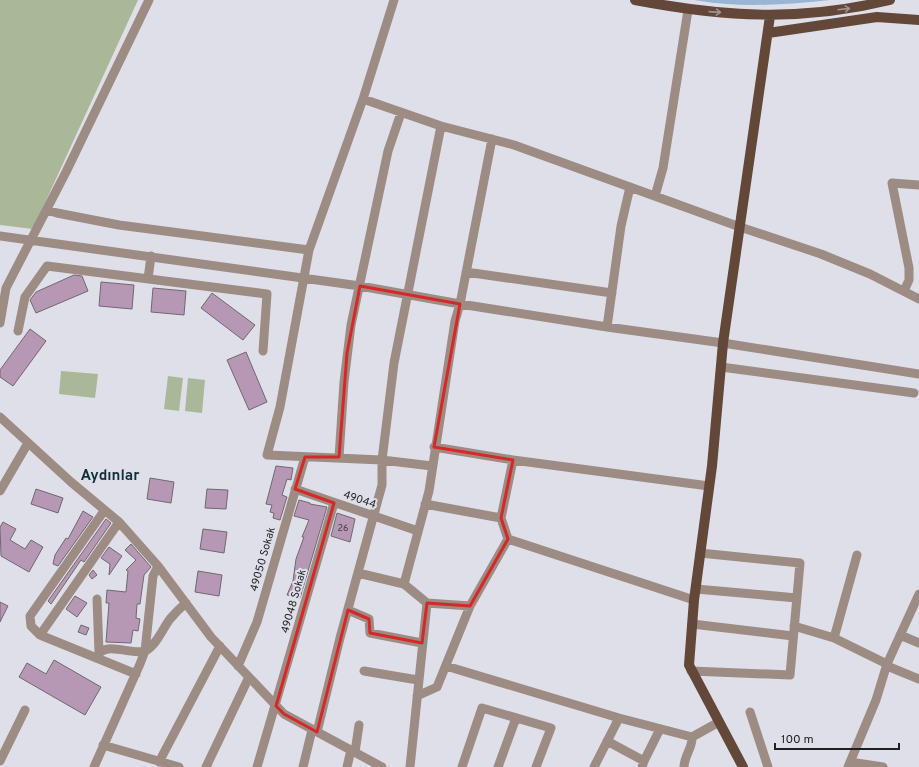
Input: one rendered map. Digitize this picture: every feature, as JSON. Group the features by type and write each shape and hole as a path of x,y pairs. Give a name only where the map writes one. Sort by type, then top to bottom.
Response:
{"main road":[{"path":"635,0 688,10 770,16 798,15 864,7 890,0"},
{"path":"743,767 688,665 694,600 709,486 723,343 770,16"},
{"path":"768,33 870,17 894,17 919,20"}],"street":[{"path":"0,324 6,288 47,210 149,0"},
{"path":"394,0 363,99 309,250 302,277 280,407 267,455 338,457 382,460 432,466"},
{"path":"655,196 663,168 688,10"},
{"path":"363,99 440,126 514,145 740,227 840,261 919,299"},
{"path":"338,457 347,353 388,150 401,113"},
{"path":"302,767 315,731 382,485 382,460 388,398 406,294 440,126"},
{"path":"404,584 425,504 455,321 460,304 492,139"},
{"path":"904,291 908,280 909,268 892,182 919,185"},
{"path":"607,327 621,226 630,187"},
{"path":"47,210 119,225 309,250"},
{"path":"0,236 302,277 460,304 919,374"},
{"path":"148,279 151,256"},
{"path":"18,331 25,297 47,266 267,294 262,351"},
{"path":"466,272 612,293"},
{"path":"721,367 914,394"},
{"path":"0,417 118,522 158,566 220,646 284,714 382,767"},
{"path":"0,491 28,443"},
{"path":"434,447 513,460 709,486"},
{"name":"49050 Sokak","path":"238,666 257,622 305,457"},
{"path":"416,696 437,687 470,606 508,539 501,518 513,460"},
{"name":"49044","path":"295,489 418,531"},
{"name":"49048 Sokak","path":"257,767 334,503"},
{"path":"425,504 501,518"},
{"path":"104,511 30,616 31,626 40,635 98,656 136,674"},
{"path":"40,635 118,522"},
{"path":"508,539 694,600"},
{"path":"691,671 790,675 800,564 700,554"},
{"path":"834,638 857,554"},
{"path":"94,767 145,651 153,576 158,566"},
{"path":"358,573 404,584 427,603 470,606"},
{"path":"696,589 797,598"},
{"path":"883,767 849,764 876,700 887,665 919,594"},
{"path":"97,599 98,656"},
{"path":"98,656 106,649 145,651 151,646 171,618 186,603"},
{"path":"410,767 416,696 427,603"},
{"path":"348,610 369,619 370,633 422,643"},
{"path":"692,624 794,631 834,638 887,665 919,679"},
{"path":"900,635 919,643"},
{"path":"159,762 220,646"},
{"path":"446,666 619,718 692,737 719,722"},
{"path":"364,671 418,680"},
{"path":"206,767 249,678"},
{"path":"462,767 482,708 551,728 536,767"},
{"path":"0,761 25,710"},
{"path":"750,712 768,767"},
{"path":"498,767 516,718"},
{"path":"594,767 619,718"},
{"path":"347,767 353,751 359,725"},
{"path":"607,741 643,764 660,729"},
{"path":"684,767 685,757 692,743 692,737"},
{"path":"103,744 179,767"}],"highlighted area":[{"path":"360,286 460,304 434,447 513,460 501,518 508,539 470,606 427,603 422,643 370,633 369,619 348,610 317,732 284,714 276,706 334,503 295,489 305,457 339,457 347,353"}],"green space":[{"path":"0,0 138,0 33,229 0,225"},
{"path":"61,371 98,374 95,398 59,394"},
{"path":"168,376 183,378 179,411 164,409"},
{"path":"188,378 205,380 202,413 185,411"}],"water":[{"path":"694,0 830,0 745,5 711,3"}],"building":[{"path":"74,275 82,276 88,291 36,313 30,300 36,292"},
{"path":"101,282 134,285 132,309 99,306"},
{"path":"153,288 186,291 184,315 151,312"},
{"path":"212,293 255,325 243,340 201,308"},
{"path":"30,329 46,341 13,386 0,377 0,370"},
{"path":"246,352 267,402 249,410 227,360"},
{"path":"276,466 293,468 291,480 287,479 282,495 287,497 280,520 273,518 274,513 270,512 272,505 266,504"},
{"path":"150,478 174,482 171,503 147,499"},
{"path":"36,489 63,498 58,513 31,504"},
{"path":"207,489 228,490 226,509 205,508"},
{"path":"299,500 310,504 327,507 300,598 287,595 293,581 296,559 304,537 302,537 309,520 294,516"},
{"path":"83,511 93,517 58,566 53,564 55,555 66,538 68,539"},
{"path":"337,513 355,519 350,542 331,536"},
{"path":"106,519 111,523 84,562 81,560 51,604 48,601"},
{"path":"3,522 16,529 10,540 25,549 31,540 43,547 29,572 1,556 0,527"},
{"path":"203,529 227,532 224,553 200,549"},
{"path":"131,544 151,567 144,575 140,604 137,604 136,618 140,619 138,631 133,630 131,643 106,642 109,603 106,603 107,590 126,592 128,571 126,570 136,560 125,550"},
{"path":"109,547 122,556 109,575 110,564 101,558"},
{"path":"93,570 97,575 92,579 89,575"},
{"path":"198,571 222,575 219,596 195,592"},
{"path":"75,596 87,603 77,617 66,609"},
{"path":"0,602 8,606 0,622"},
{"path":"81,625 89,628 86,635 78,632"},
{"path":"54,660 101,687 85,715 19,677 27,663 46,674"}],"district":[{"name":"Aydınlar","path":"110,475"}]}
